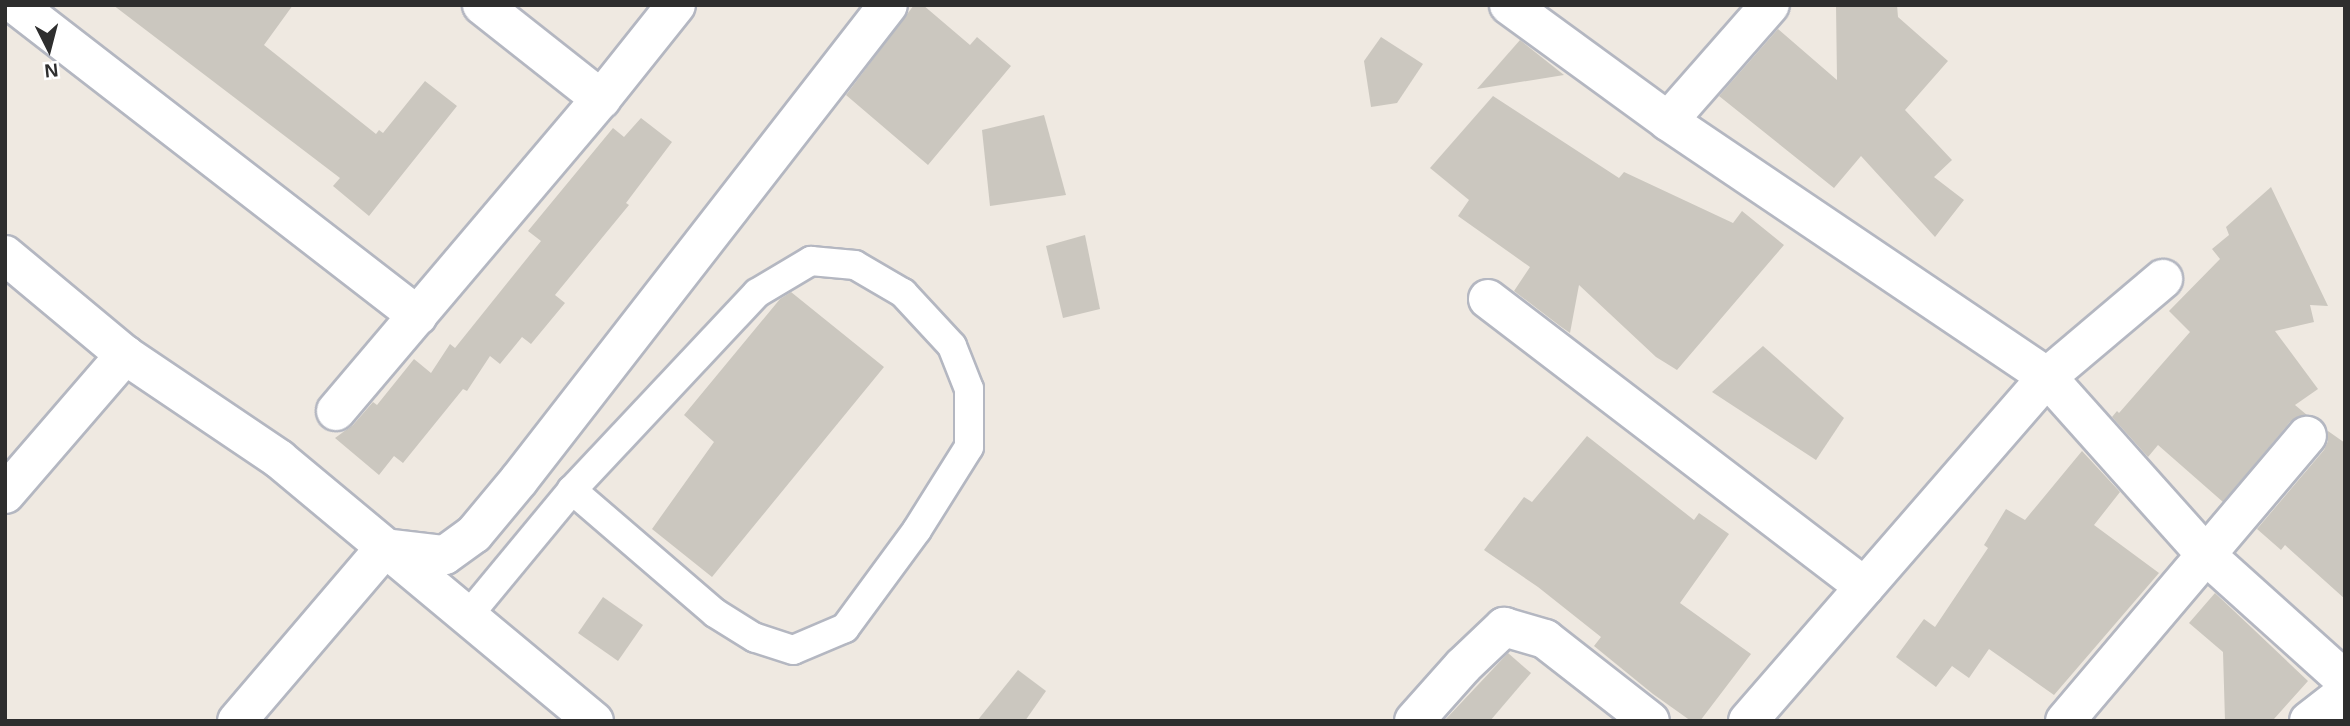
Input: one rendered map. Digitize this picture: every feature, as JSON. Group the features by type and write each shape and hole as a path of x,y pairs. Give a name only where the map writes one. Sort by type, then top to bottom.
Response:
{"street":[{"path":"16,5 418,316"},
{"path":"482,5 601,99"},
{"path":"337,411 601,99 676,5"},
{"path":"385,548 445,555 474,534 519,480 888,5"},
{"path":"1509,5 1668,121 2047,377 2206,555 2345,680"},
{"path":"1668,121 1770,5"},
{"path":"5,256 125,355 279,459 594,721"},
{"path":"1748,721 2047,377 2163,279"},
{"path":"1488,299 1865,587"},
{"path":"5,494 125,355"},
{"path":"2065,721 2307,436"},
{"path":"237,721 385,548"},
{"path":"1414,721 1463,666 1504,627 1545,639 1650,721"},
{"path":"2309,721 2345,693"}],"lane":[{"path":"467,617 572,490 757,293 811,261 855,265 903,293 952,346 969,389 969,447 917,530 845,628 793,650 755,638 715,614 572,490"}],"building":[{"path":"113,5 293,5 264,45 376,134 379,130 383,133 425,81 457,106 369,216 333,186 340,178"},
{"path":"914,5 923,5 970,45 977,37 1011,66 928,165 846,95"},
{"path":"1836,5 1897,5 1898,17 1948,61 1905,110 1952,160 1934,177 1964,200 1935,237 1861,156 1834,188 1719,96 1778,29 1837,80"},
{"path":"1381,37 1423,64 1397,103 1371,107 1364,61"},
{"path":"1520,40 1564,75 1477,89"},
{"path":"1493,96 1619,178 1624,172 1733,223 1742,211 1784,245 1677,370 1656,357 1579,285 1570,333 1560,326 1514,291 1530,267 1458,216 1469,200 1430,168"},
{"path":"1044,115 1066,195 990,206 982,130"},
{"path":"641,118 672,142 626,203 629,205 555,295 565,303 531,344 522,337 500,364 490,356 467,391 463,389 403,463 394,456 379,475 335,438 353,425 373,402 377,405 414,359 431,373 450,344 455,348 541,241 528,231 613,128 624,137"},
{"path":"2271,187 2328,306 2310,305 2314,322 2275,331 2318,389 2295,405 2307,415 2290,422 2223,502 2158,445 2148,457 2112,417 2117,411 2119,413 2190,332 2169,311 2220,259 2212,249 2229,235 2226,227"},
{"path":"1085,235 1100,309 1063,318 1046,246"},
{"path":"791,292 884,367 712,577 652,529 714,442 684,415 780,299"},
{"path":"1763,346 1844,418 1816,460 1712,392"},
{"path":"2328,431 2345,443 2345,599 2285,545 2281,550 2257,529 2324,450"},
{"path":"1587,436 1694,520 1699,513 1729,534 1680,603 1751,654 1700,721 1691,721 1653,694 1594,646 1601,637 1538,587 1484,550 1524,497 1532,502"},
{"path":"2082,451 2120,492 2094,525 2159,573 2054,695 1989,649 1969,678 1952,666 1936,687 1896,657 1924,619 1935,627 1988,548 1984,545 2006,509 2025,520"},
{"path":"2215,593 2308,681 2274,719 2225,721 2223,652 2189,623"},
{"path":"603,597 643,625 618,661 578,633"},
{"path":"1508,653 1531,673 1490,721 1444,721"},
{"path":"1018,670 1046,691 1025,721 977,721"}]}
